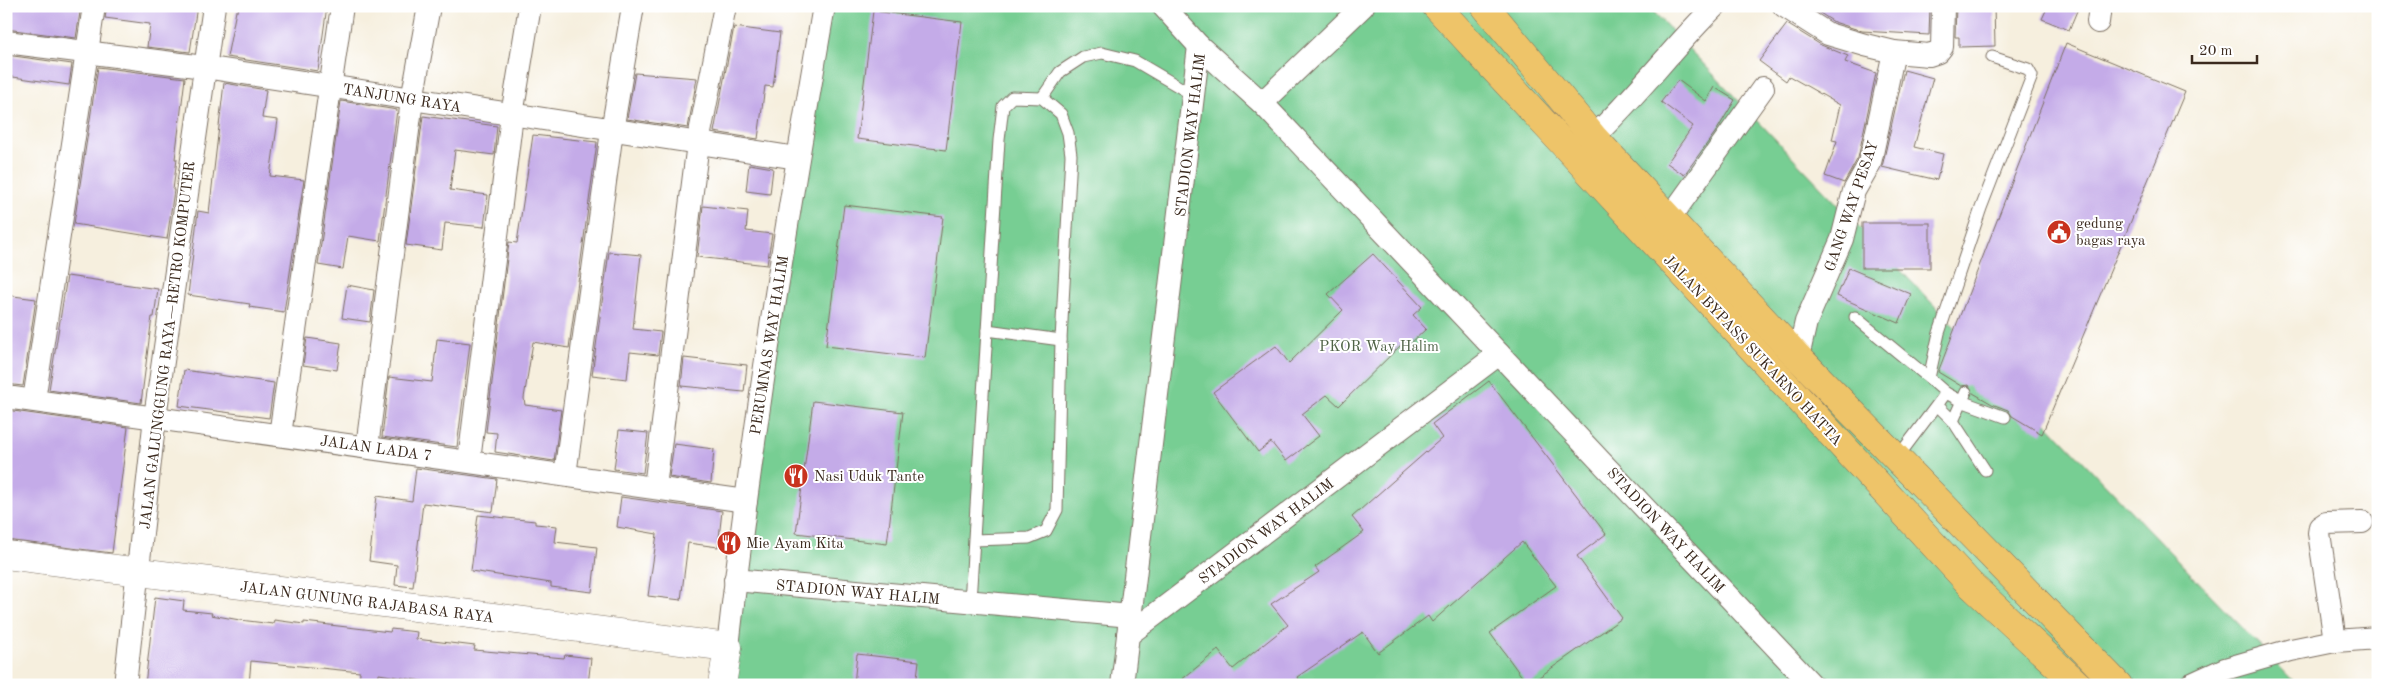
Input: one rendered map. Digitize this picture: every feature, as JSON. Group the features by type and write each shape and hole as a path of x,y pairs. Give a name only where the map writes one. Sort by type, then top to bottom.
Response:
{"highway":[{"name":"JALAN BYPASS SUKARNO HATTA","path":"1436,6 1964,577 2078,685"},
{"name":"JALAN BYPASS SUKARNO HATTA","path":"1485,6 1593,137 1669,219 1896,459 2118,685"}],"street":[{"path":"34,400 89,53 94,6"},
{"name":"JALAN GALUNGGUNG RAYA—RETRO KOMPUTER","path":"125,685 139,574 155,417 214,6"},
{"path":"280,434 342,6"},
{"path":"367,447 412,100 429,6"},
{"path":"469,461 512,115 530,6"},
{"path":"565,475 612,131 633,6"},
{"path":"655,488 698,143 725,6"},
{"name":"PERUMNAS WAY HALIM","path":"722,685 746,501 798,158 824,6"},
{"path":"1163,6 1199,46"},
{"path":"1262,103 1363,6"},
{"path":"1593,137 1619,113 1682,40 1715,6"},
{"path":"1784,6 1828,34 1894,52 1930,55 1938,52 1942,47 1943,6"},
{"name":"TANJUNG RAYA","path":"6,42 204,67 798,158"},
{"name":"STADION WAY HALIM","path":"1122,685 1199,46"},
{"name":"STADION WAY HALIM","path":"1199,46 1262,103 1812,685"},
{"name":"GANG WAY PESAY","path":"1798,357 1806,322 1842,239 1854,191 1870,163 1894,52"},
{"path":"1669,219 1763,88"},
{"name":"STADION WAY HALIM","path":"735,580 970,602 1129,626 1499,354"},
{"name":"JALAN LADA 7","path":"6,397 746,501"},
{"path":"2335,640 2318,533 2320,527 2326,523 2362,522"},
{"name":"JALAN GUNUNG RAJABASA RAYA","path":"6,555 139,574 728,647"},
{"path":"2190,685 2225,669 2292,650 2335,640 2378,638"}],"lane":[{"path":"1042,98 1060,72 1083,58 1102,53 1135,61 1194,95"},
{"path":"1929,378 1939,333 1981,208 2032,76 2028,69 1992,58"},
{"path":"970,602 987,330 1003,106 1012,98 1042,98 1061,114 1068,134 1071,155 1061,340 1057,510 1046,531 1028,538 974,540"},
{"path":"1855,317 1946,393 1964,397 2005,417"},
{"path":"987,330 1061,340"},
{"path":"1896,459 1924,419 1938,406 1946,393"},
{"path":"1952,421 1964,397"},
{"path":"1938,406 1952,421 1985,470"}],"green space":[{"name":"PKOR Way Halim","path":"817,6 1648,6 2297,685 717,685"}],"building":[{"path":"9,6 81,6 76,38 6,29"},
{"path":"107,6 197,6 190,52 147,47 150,24 105,18"},
{"path":"239,6 327,6 318,71 227,57 236,11 238,11"},
{"path":"1809,6 1930,6 1929,35 1862,31 1834,22"},
{"path":"1956,6 1994,6 1995,46 1959,47 1959,37 1955,37"},
{"path":"2048,6 2079,6 2069,30 2042,19"},
{"path":"873,11 962,22 946,150 857,139"},
{"path":"1787,24 1821,45 1848,56 1845,62 1876,73 1858,158 1844,183 1825,176 1837,141 1832,140 1840,105 1789,76 1786,81 1759,61"},
{"path":"734,27 780,33 773,87 765,86 758,139 714,132"},
{"name":"gedung bagas raya","path":"2066,43 2185,92 2042,434 2012,416 2008,410 1992,404 1973,393 1969,385 1961,386 1938,372"},
{"path":"6,55 72,64 69,85 6,76"},
{"path":"98,67 185,78 175,159 177,159 174,190 167,239 74,224"},
{"path":"1904,70 1933,78 1914,147 1943,154 1937,180 1882,167"},
{"path":"635,73 697,78 688,128 627,119"},
{"path":"1678,80 1706,101 1714,87 1735,100 1717,130 1684,175 1667,163 1693,126 1661,102"},
{"path":"224,83 266,90 262,118 278,120 270,176 304,180 284,312 249,307 250,304 188,295 198,211 209,213"},
{"path":"341,101 397,110 380,241 348,236 343,269 318,265"},
{"path":"423,116 497,126 494,155 455,150 450,190 488,195 484,227 445,223 442,250 406,245"},
{"path":"533,135 597,142 569,348 533,342 524,398 525,405 561,410 554,461 495,452 497,433 486,432 509,242 517,243"},
{"path":"749,164 773,168 770,194 746,191"},
{"path":"844,205 943,217 925,358 826,346"},
{"path":"703,206 748,211 746,231 772,234 767,265 697,257"},
{"path":"1862,223 1930,223 1930,268 1862,268"},
{"path":"609,252 641,255 633,329 661,332 658,355 630,352 627,379 592,375"},
{"path":"1373,254 1422,307 1413,315 1426,329 1409,345 1405,341 1339,406 1327,395 1302,414 1319,436 1286,461 1271,442 1258,452 1213,392 1276,346 1289,363 1343,310 1328,294"},
{"path":"1849,268 1911,294 1899,323 1837,296"},
{"path":"67,276 158,289 154,317 152,317 141,403 49,390"},
{"path":"347,285 374,290 370,322 342,318"},
{"path":"6,295 36,299 23,386 6,384"},
{"path":"307,338 341,343 337,370 303,365"},
{"path":"437,339 470,343 457,447 382,437 389,377 432,382"},
{"path":"684,358 747,365 744,392 681,386"},
{"path":"184,370 274,383 269,418 179,406"},
{"path":"1489,381 1606,534 1577,556 1622,618 1528,685 1490,633 1556,586 1522,542 1432,622 1428,616 1378,653 1363,632 1297,677 1303,685 1175,685 1218,650 1233,669 1288,625 1271,604 1319,572 1315,567 1364,532 1352,517 1442,438 1432,424"},
{"path":"813,401 903,412 887,544 796,533"},
{"path":"6,410 128,427 112,553 6,540"},
{"path":"619,430 648,433 643,473 614,469"},
{"path":"674,444 714,449 711,483 669,477"},
{"path":"416,468 497,479 493,512 423,503 413,587 395,585 397,565 369,561 377,496 412,501"},
{"path":"621,497 722,511 718,547 688,543 681,600 648,596 657,534 617,527"},
{"path":"478,515 535,521 535,524 557,526 555,542 597,547 592,592 551,587 551,583 471,571"},
{"path":"155,597 184,601 183,610 212,613 211,615 240,620 273,624 274,620 304,624 304,622 390,632 391,629 417,632 416,639 475,646 474,650 564,658 565,655 591,658 588,685 447,685 379,674 378,685 359,685 360,672 251,661 249,685 145,685"},
{"path":"857,654 919,661 916,685 854,685"}],"place":[{"name":"gedung bagas raya","path":"2059,232"},
{"name":"Nasi Uduk Tante","path":"796,476"},
{"name":"Mie Ayam Kita","path":"729,543"}]}
